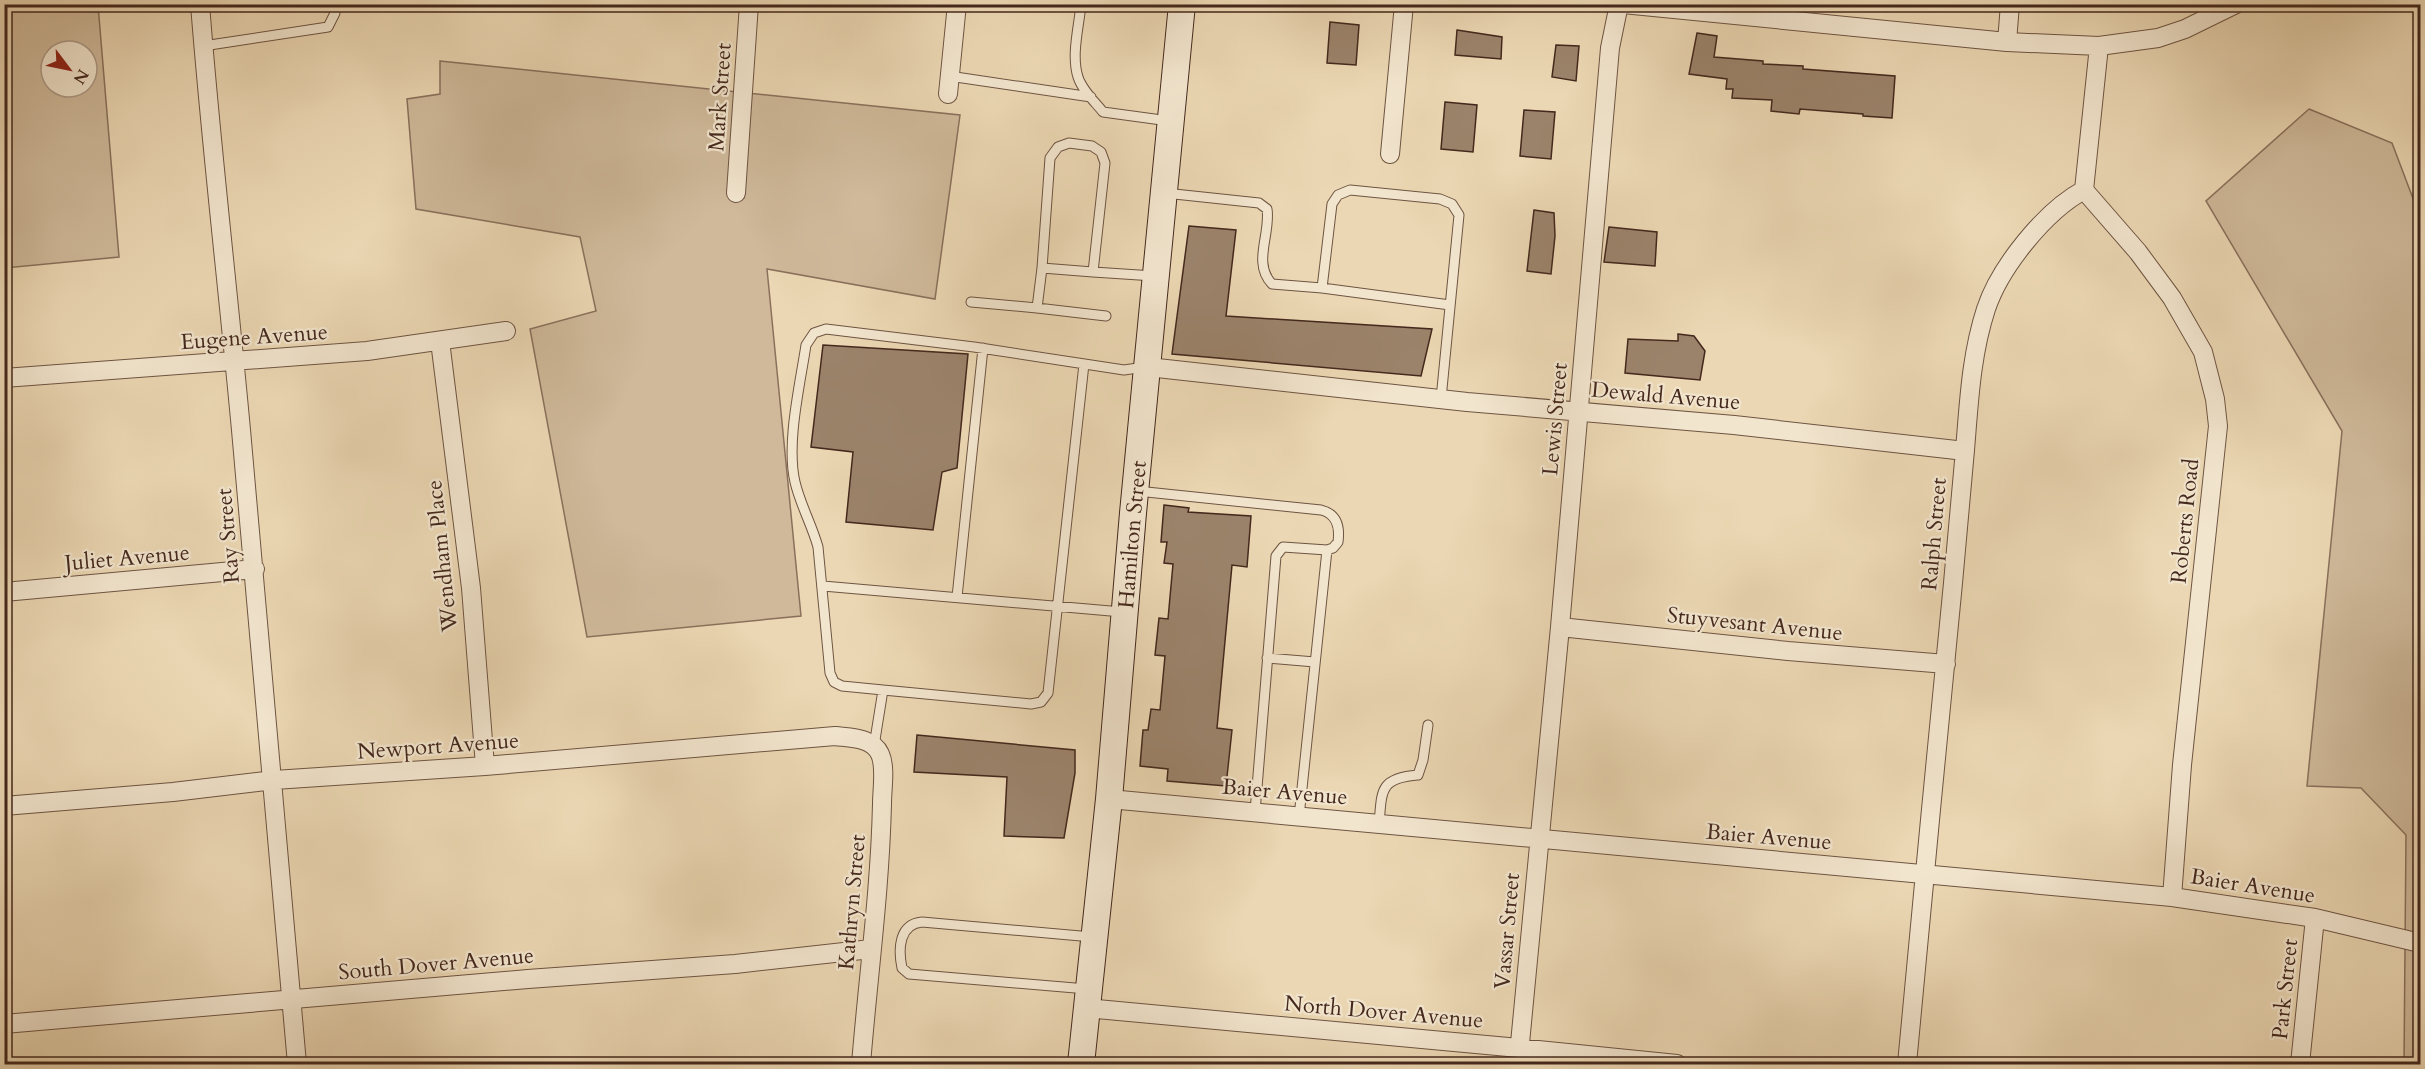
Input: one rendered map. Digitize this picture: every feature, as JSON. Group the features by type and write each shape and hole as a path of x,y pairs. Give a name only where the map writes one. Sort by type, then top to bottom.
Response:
{"street":[{"name":"Ray Street","path":"200,4 213,169 255,569 297,1065"},
{"name":"Mark Street","path":"736,193 749,4"},
{"path":"948,85 957,4"},
{"name":"Hamilton Street","path":"1081,1065 1109,799 1135,491 1182,4"},
{"path":"1390,154 1404,4"},
{"path":"1621,4 2007,42 2099,46 2158,38 2185,29 2236,4"},
{"name":"Lewis Street","path":"1539,839 1560,627 1610,48 1621,4"},
{"path":"2007,42 2010,4"},
{"path":"2084,190 2099,46"},
{"name":"Ralph Street","path":"1907,1065 1923,874 1946,664 1971,365 1986,307 2004,273 2021,247 2067,200 2084,190"},
{"name":"Roberts Road","path":"2084,190 2138,252 2172,298 2203,352 2215,399 2218,426 2182,765 2172,897"},
{"name":"Eugene Avenue","path":"4,378 367,351 506,331"},
{"name":"Wendham Place","path":"440,341 471,588 485,766"},
{"name":"Dewald Avenue","path":"1148,367 1441,399 1734,424 1965,451"},
{"name":"Juliet Avenue","path":"4,592 255,569"},
{"name":"Stuyvesant Avenue","path":"1560,627 1788,651 1946,664"},
{"name":"Newport Avenue","path":"4,806 173,792 274,780 485,766 835,736 862,739 874,746"},
{"name":"Kathryn Street","path":"861,1065 881,842 882,766 880,754 874,746"},
{"name":"Baier Avenue","path":"1109,799 2172,897 2315,918 2421,943"},
{"name":"Vassar Street","path":"1518,1056 1539,839"},
{"name":"Park Street","path":"2300,1065 2315,918"},
{"name":"South Dover Avenue","path":"4,1024 528,979 735,964 871,949"},
{"name":"North Dover Avenue","path":"1087,999 1518,1056 1677,1065"}],"lane":[{"path":"203,46 328,27 335,13 335,4"},
{"path":"1082,4 1075,60 1078,78 1091,98 1103,112 1171,121"},
{"path":"948,85 1091,98"},
{"path":"1037,308 1050,158 1058,147 1069,143 1092,146 1101,152 1105,164 1094,272"},
{"path":"1322,288 1332,204 1338,195 1350,190 1440,199 1452,204 1459,215 1441,399"},
{"path":"1164,193 1259,203 1267,209 1269,219 1262,263 1264,276 1272,284 1322,288 1450,305"},
{"path":"1042,267 1156,277"},
{"path":"971,302 1106,316"},
{"path":"1084,364 1048,693 1041,702 1031,704 883,690 842,686 834,682 830,673 818,547 795,484 791,456 806,345 814,333 826,329 983,348 1124,370 1148,367"},
{"path":"957,597 983,348"},
{"path":"1135,491 1321,510 1334,517 1339,533 1338,542 1333,548 1327,550 1286,547 1278,550 1276,556 1255,812"},
{"path":"1299,817 1327,550"},
{"path":"823,585 1124,612"},
{"path":"1267,658 1315,662"},
{"path":"874,746 883,690"},
{"path":"1379,824 1383,790 1389,782 1406,776 1418,775 1421,769 1428,725"},
{"path":"1087,999 909,974 902,968 900,958 903,932 912,923 1094,937"}],"shaded area":[{"path":"5,4 98,5 119,257 5,268"},
{"path":"440,61 960,115 935,299 767,269 801,616 587,637 530,329 596,311 580,237 416,209 407,99 440,94"},
{"path":"2309,109 2392,143 2420,217 2420,1064 2404,1064 2406,835 2361,788 2307,786 2342,431 2206,201"}],"building":[{"path":"1330,22 1359,25 1356,65 1327,63"},
{"path":"1457,30 1502,37 1501,59 1455,55"},
{"path":"1697,33 1717,36 1714,57 1763,61 1763,64 1803,66 1803,69 1895,76 1892,118 1800,109 1799,114 1771,111 1772,100 1732,98 1733,89 1726,89 1727,79 1689,74"},
{"path":"1556,45 1579,46 1576,81 1552,77"},
{"path":"1445,102 1477,105 1473,152 1441,149"},
{"path":"1524,110 1555,112 1551,159 1520,156"},
{"path":"1534,210 1554,213 1555,236 1551,274 1527,271"},
{"path":"1189,226 1236,230 1226,316 1432,329 1421,376 1172,354"},
{"path":"1609,227 1657,232 1655,266 1604,262"},
{"path":"1678,334 1694,336 1705,351 1700,380 1625,373 1628,339 1678,341"},
{"path":"823,345 968,354 957,468 942,472 933,530 846,522 853,452 811,447"},
{"path":"1164,505 1189,508 1188,512 1251,516 1247,567 1232,565 1217,728 1232,730 1226,786 1167,781 1168,769 1140,766 1143,730 1148,730 1151,709 1160,710 1165,656 1155,655 1159,618 1168,619 1173,564 1164,563 1167,542 1161,542"},
{"path":"917,735 1075,750 1075,773 1064,838 1004,836 1007,777 914,772"}]}
